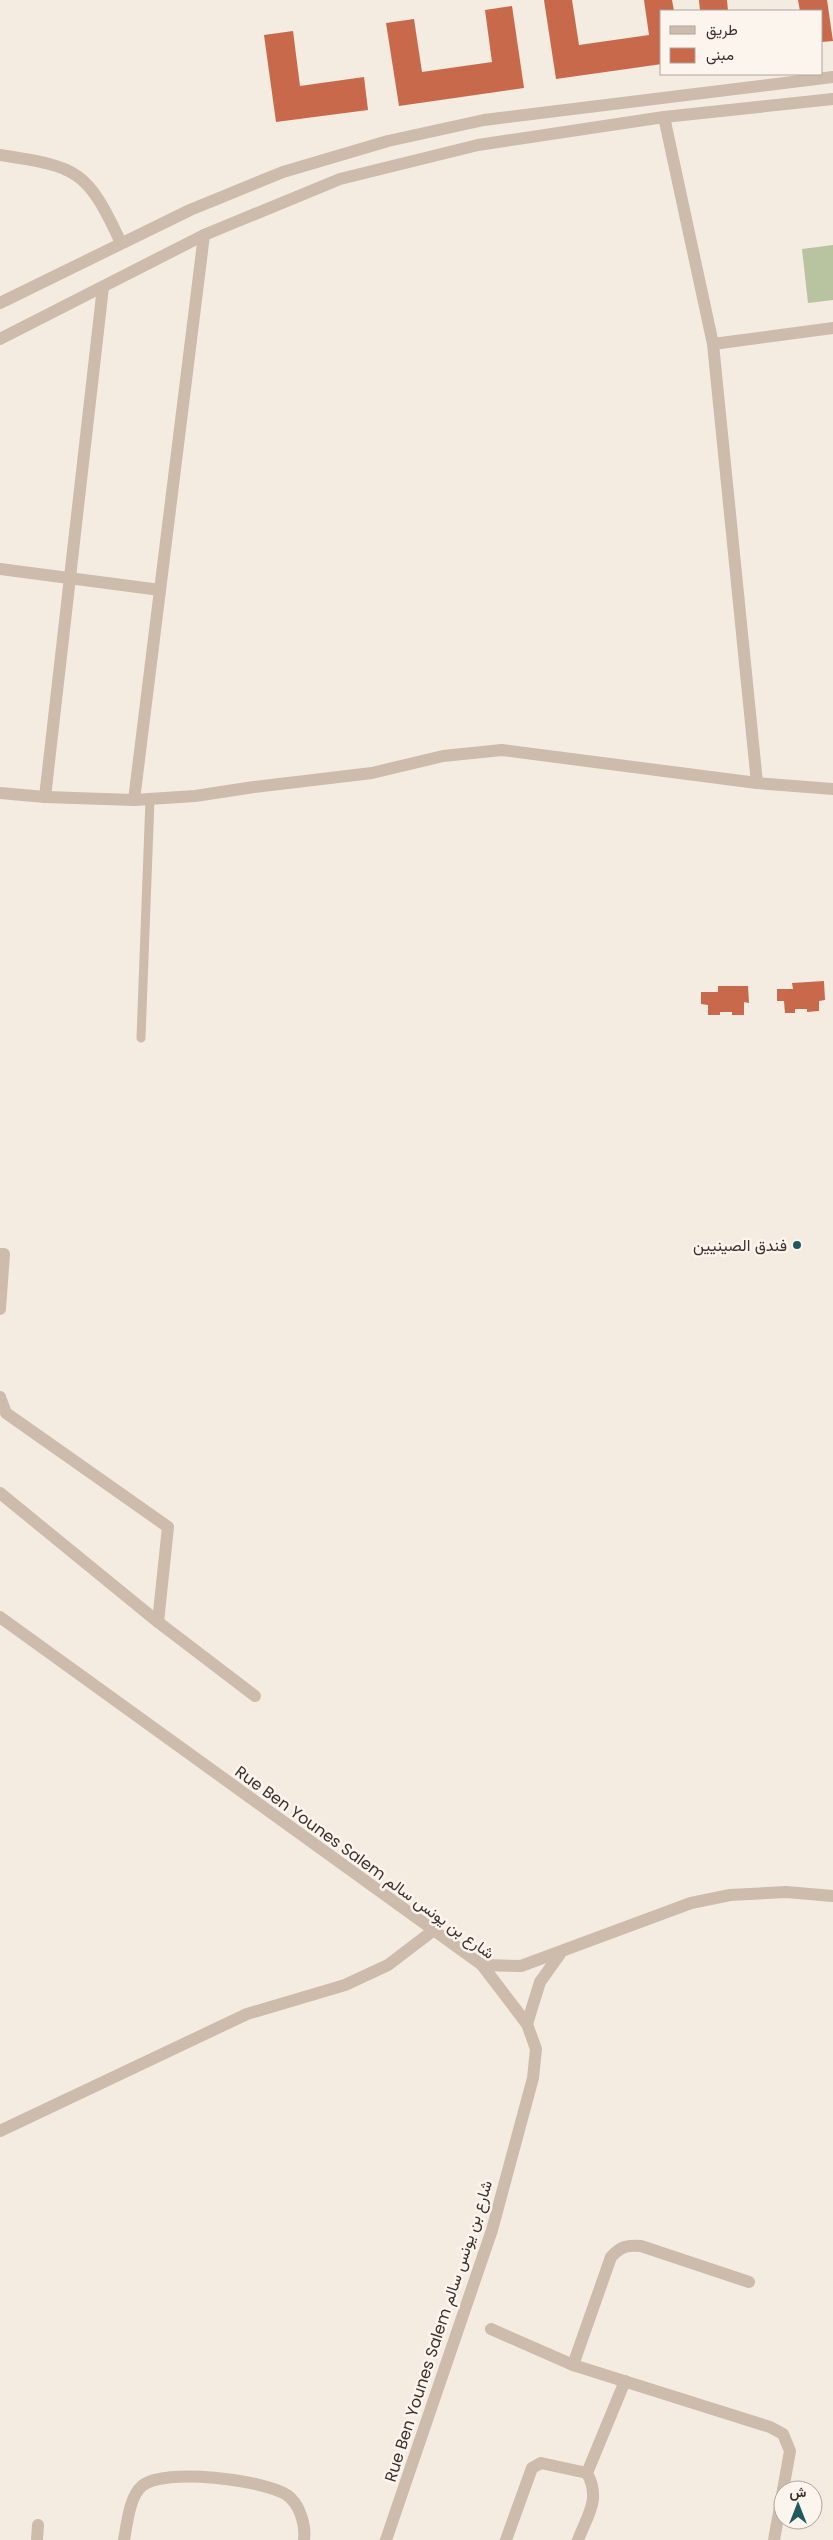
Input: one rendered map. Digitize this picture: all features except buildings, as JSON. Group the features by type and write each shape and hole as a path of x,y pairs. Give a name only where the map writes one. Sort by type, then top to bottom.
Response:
{"street":[{"path":"0,303 190,210 283,172 397,139 484,120 833,77"},
{"path":"0,339 204,235 340,179 400,162 478,145 664,116 833,99"},
{"path":"664,116 713,344 757,782"},
{"path":"0,155 42,161 67,169 83,179 102,202 121,243"},
{"path":"134,800 204,235"},
{"path":"45,797 103,287"},
{"path":"713,344 833,328"},
{"path":"0,570 160,590"},
{"path":"0,793 45,797 134,800 195,796 254,787 372,774 443,756 502,750 757,782 833,789"},
{"path":"0,1254 4,1254 0,1309"},
{"path":"0,1397 6,1413 168,1527 158,1622"},
{"path":"0,1493 158,1622 255,1696"},
{"name":"Rue Ben Younes Salem شارع بن يونس سالم","path":"0,1617 482,1966 527,2024 536,2049 533,2078 492,2230 386,2540"},
{"path":"482,1966 521,1966 560,1954 616,1930 691,1903 730,1895 786,1892 833,1896"},
{"path":"0,2131 247,2014 345,1985 388,1965 434,1930"},
{"path":"527,2024 540,1982 560,1954"},
{"path":"573,2365 611,2257 620,2248 629,2245 641,2246 749,2282"},
{"path":"491,2329 573,2365 770,2427 783,2434 790,2451 785,2480"},
{"path":"587,2473 624,2381"},
{"path":"506,2540 532,2468 541,2463 587,2473 594,2486 595,2497 578,2540"},
{"path":"124,2540 133,2499 142,2486 155,2480 185,2475 263,2485 288,2496 300,2511 305,2533 304,2540"},
{"path":"37,2540 38,2526"}],"lane":[{"path":"141,1038 150,799"}],"green space":[{"path":"833,245 833,300 808,303 802,249"}],"place":[{"name":"فندق الصينيين","path":"797,1245"}]}
